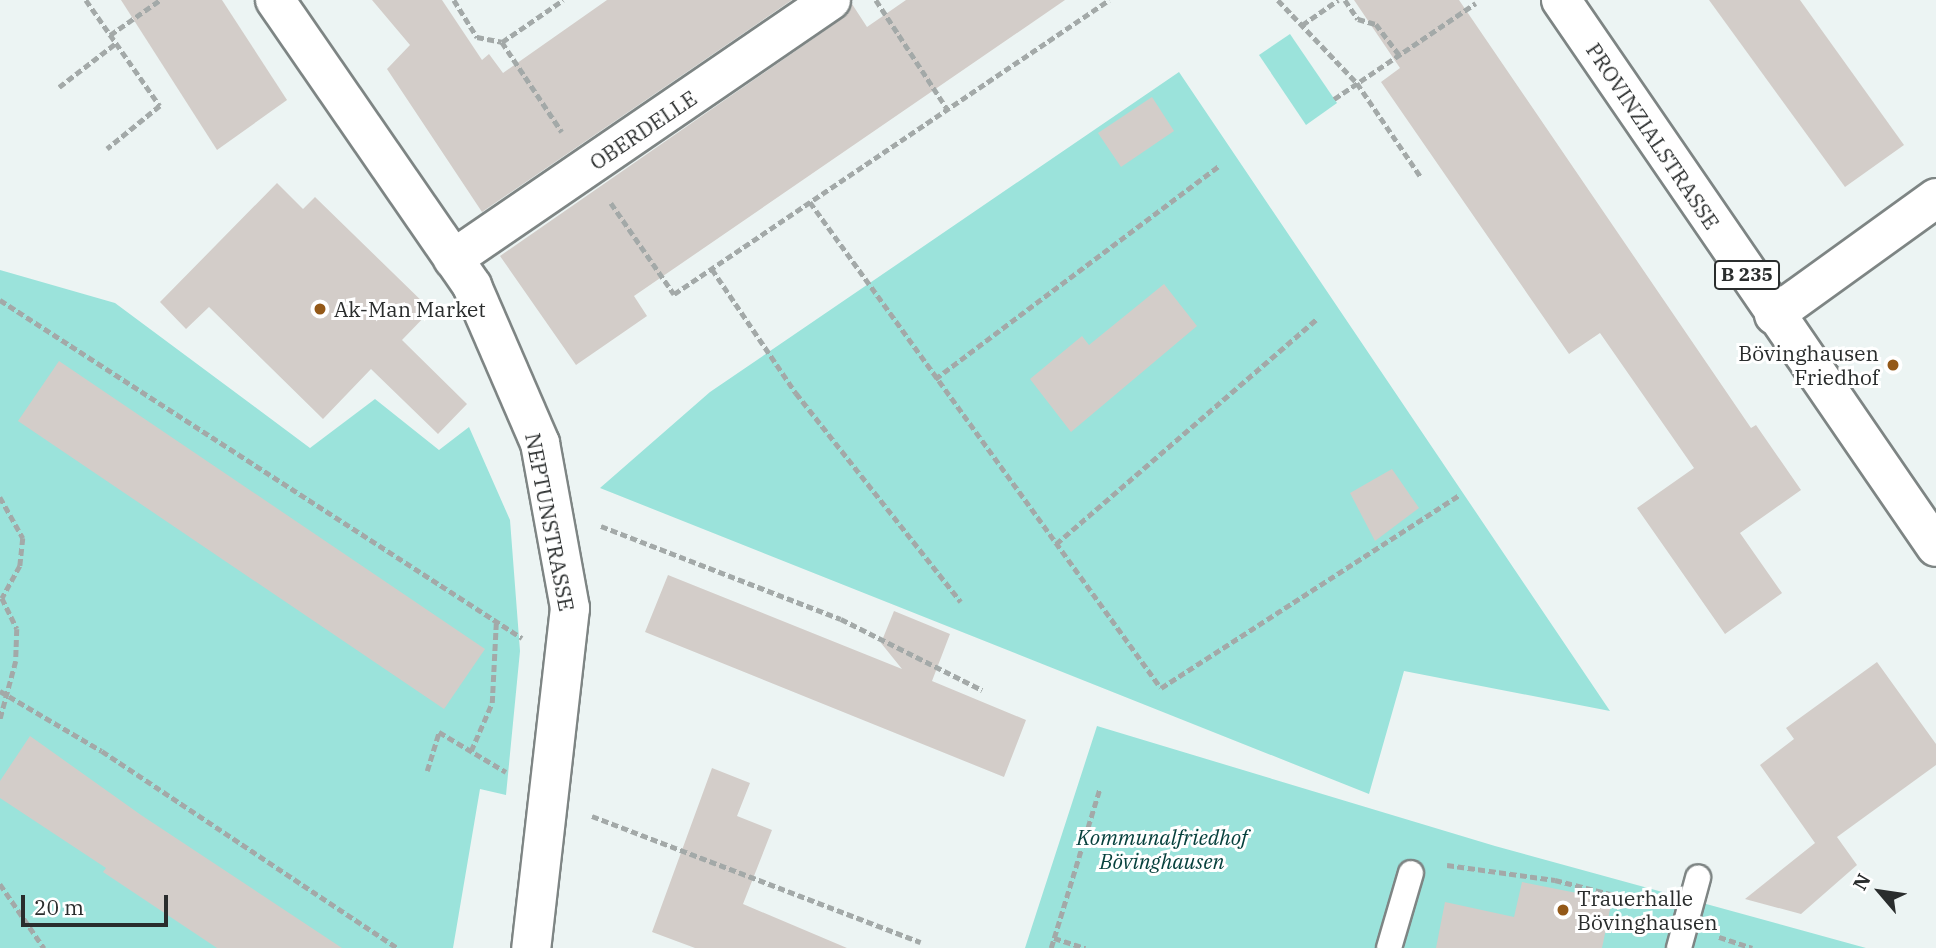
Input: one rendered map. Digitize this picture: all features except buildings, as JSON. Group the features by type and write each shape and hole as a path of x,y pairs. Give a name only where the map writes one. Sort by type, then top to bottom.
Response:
{"street":[{"name":"NEPTUNSTRASSE","path":"275,0 472,286 540,443 570,607 552,800 531,948"},
{"name":"OBERDELLE","path":"453,259 831,0"},
{"name":"PROVINZIALSTRASSE","path":"1561,0 1774,315 1936,547"},
{"path":"1774,315 1936,198"}],"lane":[{"path":"1389,948 1411,873"},
{"path":"1679,948 1698,878"}],"path":[{"path":"86,0 160,106 107,149"},
{"path":"110,35 160,0"},
{"path":"454,0 477,37 502,42 674,294 1109,0"},
{"path":"502,42 562,0"},
{"path":"876,0 948,110"},
{"path":"1278,0 1357,83 1421,177"},
{"path":"1302,25 1338,0"},
{"path":"1345,0 1358,19 1376,24 1399,55"},
{"path":"1334,99 1476,3"},
{"path":"59,87 116,43"},
{"path":"935,379 1220,165"},
{"path":"810,202 935,379 1161,688 1458,496"},
{"path":"712,269 796,393 961,602"},
{"path":"0,300 496,623 525,639"},
{"path":"1056,544 1317,319"},
{"path":"0,497 23,538 20,566 2,598 17,629 8,696 0,720"},
{"path":"551,507 841,619 982,690"},
{"path":"427,771 439,732 471,751 492,703 496,623"},
{"path":"0,691 102,751 397,948"},
{"path":"1051,948 1100,788"},
{"path":"552,800 921,942"},
{"path":"1461,862 1688,914"},
{"path":"0,884 44,948"},
{"path":"1054,938 1085,948"}],"green space":[{"path":"1290,34 1337,103 1306,125 1259,55"},
{"path":"1179,72 1610,711 1404,671 1369,794 600,488 710,392"},
{"path":"0,270 115,303 310,448 375,399 439,450 469,427 510,520 520,651 506,795 480,789 453,948 0,948"},
{"name":"Kommunalfriedhof Bövinghausen","path":"1097,726 1495,846 1866,948 1025,948"}],"place":[{"name":"Ak-Man Market","path":"320,309"},
{"name":"Bövinghausen Friedhof","path":"1893,365"},
{"name":"Trauerhalle Bövinghausen","path":"1563,910"}]}
